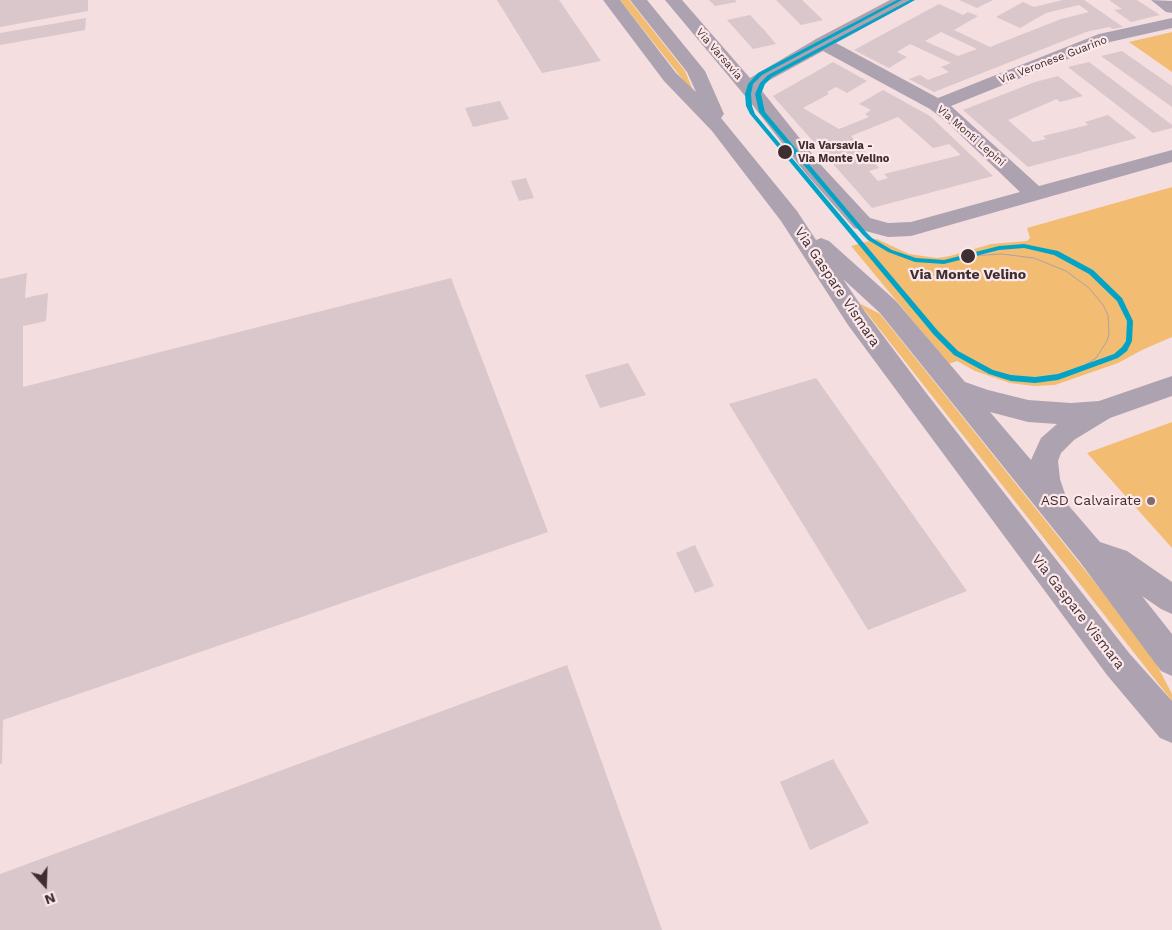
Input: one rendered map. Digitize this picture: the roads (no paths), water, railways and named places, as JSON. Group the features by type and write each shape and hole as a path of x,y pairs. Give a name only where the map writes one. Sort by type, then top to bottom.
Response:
{"street":[{"path":"611,0 670,77 720,127 789,216"},
{"path":"638,0 696,71 720,127"},
{"name":"Via Varsavia","path":"672,0 752,92 814,170 862,223 888,230 910,229 1035,194"},
{"path":"752,92 756,82 762,77 902,0"},
{"path":"1159,0 1172,8"},
{"name":"Via Veronese Guarino","path":"936,105 1105,38 1172,23"},
{"name":"Via Monti Lepini","path":"822,43 936,105 955,120 1035,194"},
{"path":"1035,194 1172,156"},
{"name":"Via Gaspare Vismara","path":"789,216 888,307 1090,552 1172,660"},
{"name":"Via Gaspare Vismara","path":"789,216 858,319 918,401 1118,664 1172,726"},
{"path":"1062,519 1046,479 1044,461 1051,446 1066,432 1101,411 1172,386"},
{"path":"955,389 984,400 1028,411 1071,414 1101,411"},
{"path":"1090,552 1116,561 1172,599"}],"tram line":[{"path":"968,256 1002,254 1034,258 1066,271 1089,288 1103,305 1108,315 1109,333 1107,341 1096,358 1074,372"}],"place":[{"name":"Via Varsavia - Via Monte Velino","path":"785,152"},
{"name":"Via Monte Velino","path":"968,256"},
{"name":"ASD Calvairate","path":"1151,501"}]}
